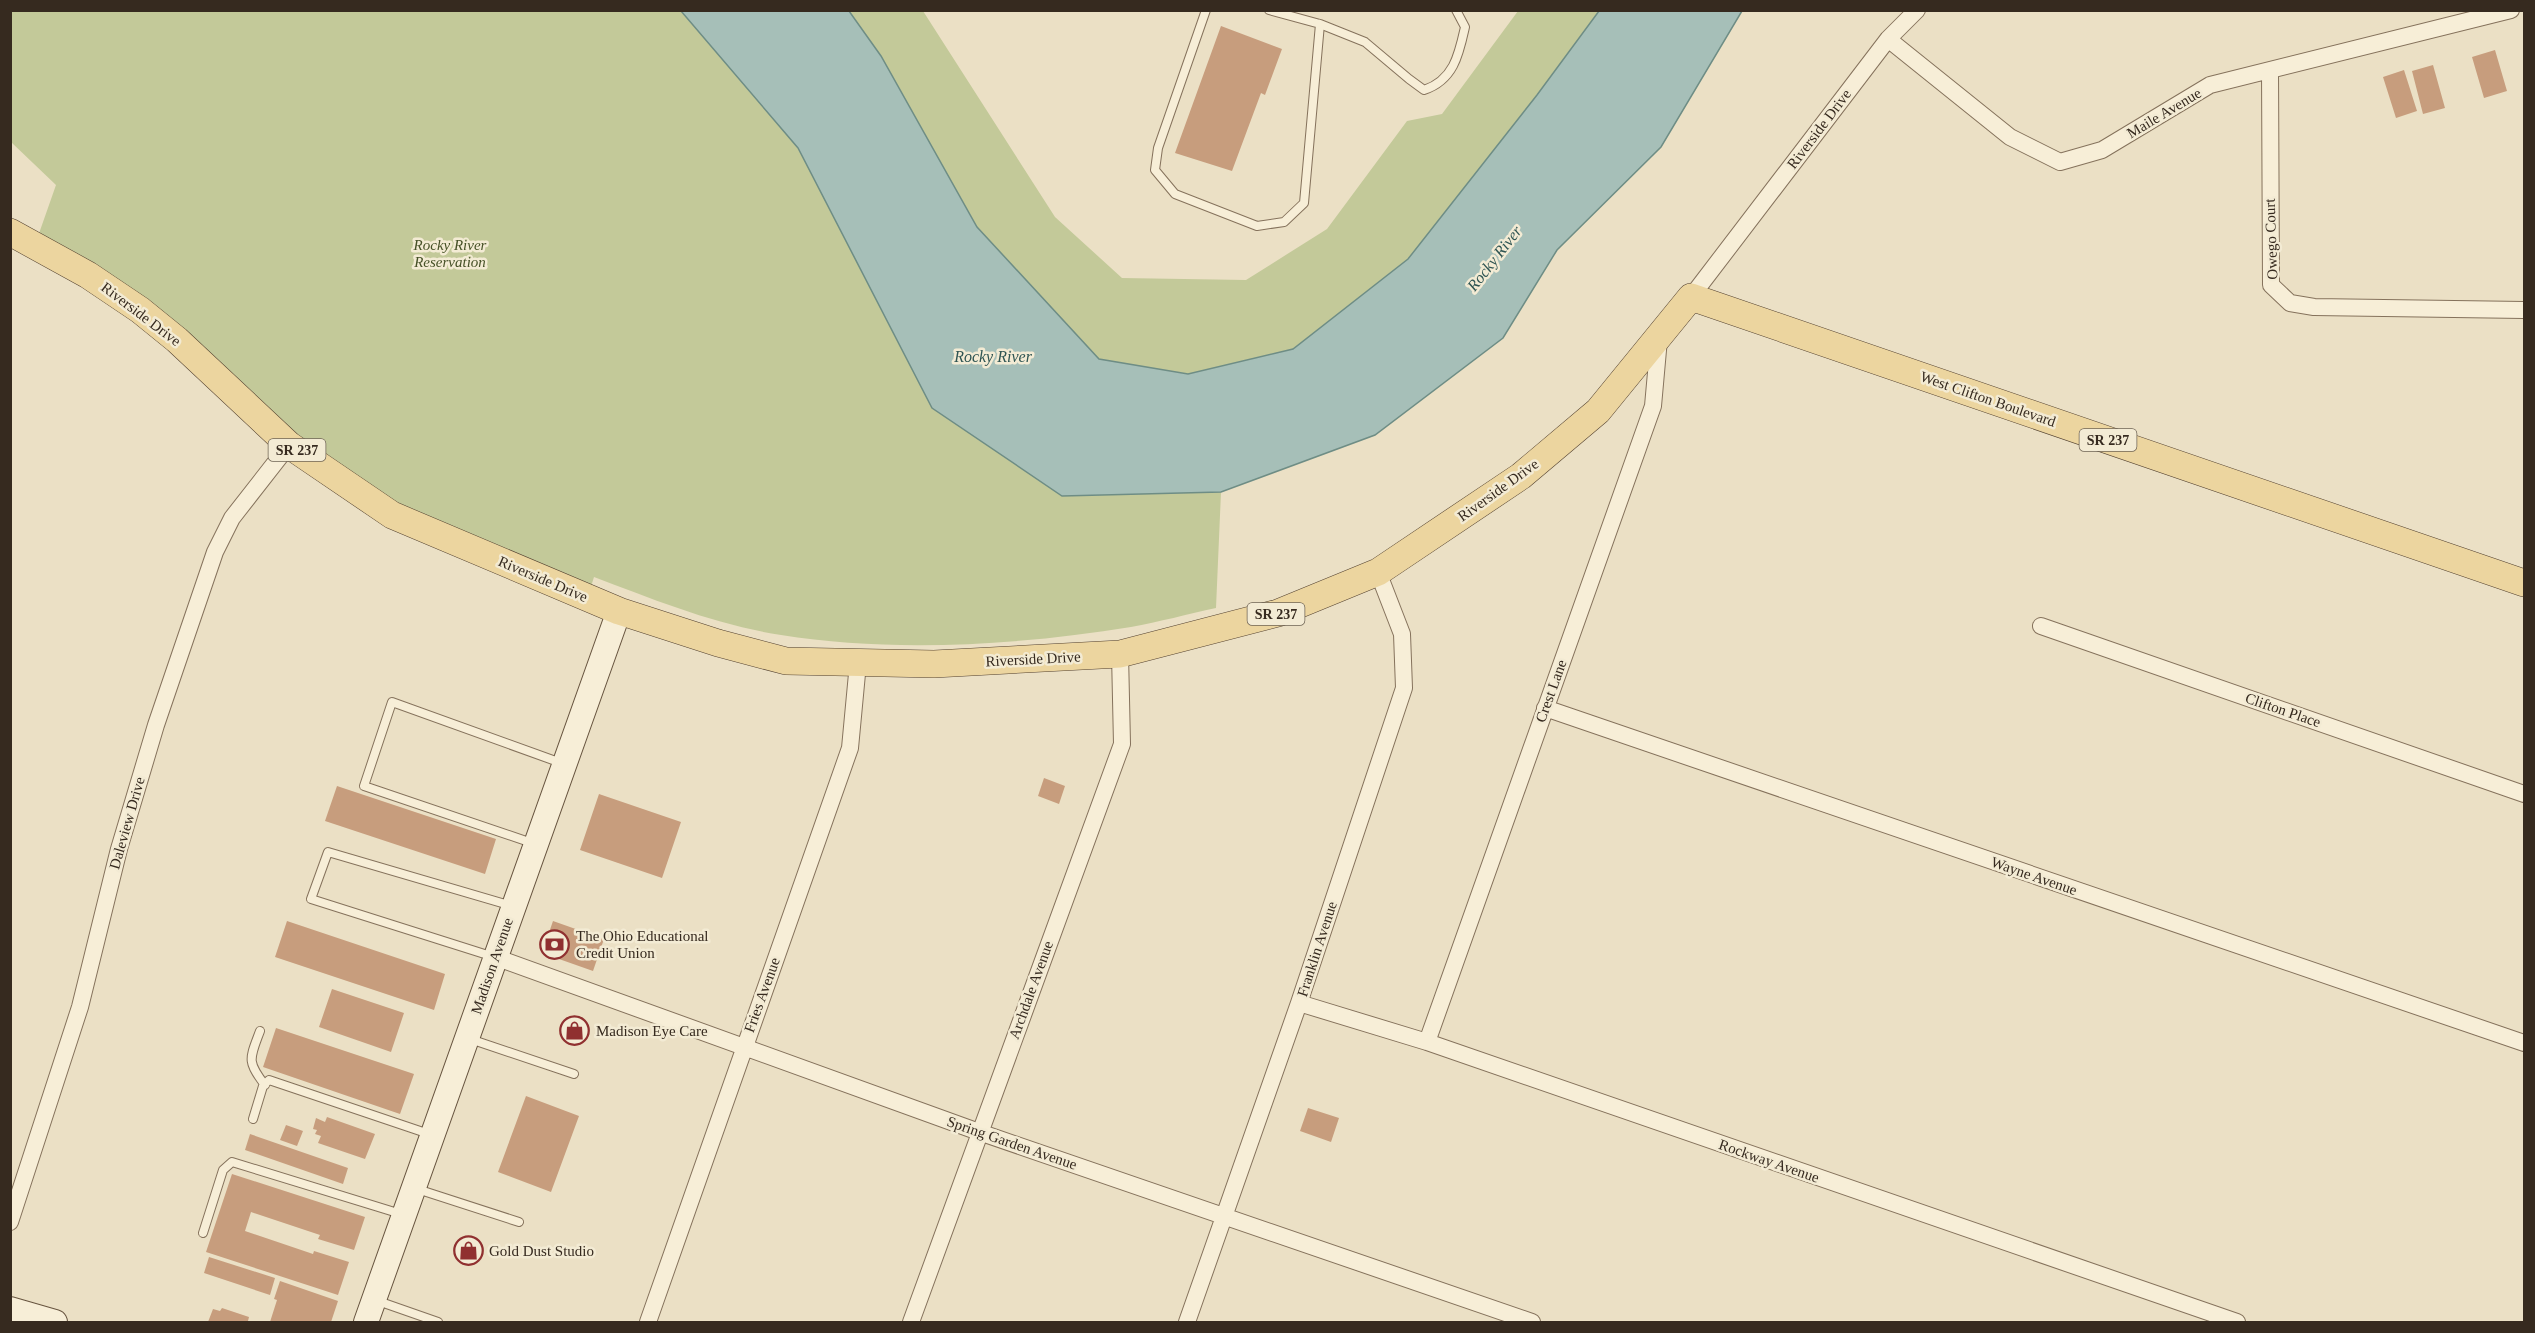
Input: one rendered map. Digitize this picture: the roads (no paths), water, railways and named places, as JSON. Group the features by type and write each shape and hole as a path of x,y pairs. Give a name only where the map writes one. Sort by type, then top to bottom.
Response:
{"main road":[{"name":"Riverside Drive","path":"10,232 88,275 140,309 177,340 289,445 392,515 619,611 718,643 786,661 934,664 1120,654 1278,613 1378,573 1521,476 1598,411 1691,297"},
{"name":"West Clifton Boulevard","path":"1691,297 2524,583"},
{"name":"Madison Avenue","path":"370,1311 619,611"},
{"path":"10,1309 56,1323"}],"street":[{"name":"Maile Avenue","path":"1888,39 2010,137 2060,162 2102,150 2210,85 2511,10"},
{"name":"Riverside Drive","path":"1691,297 1911,12"},
{"name":"Owego Court","path":"2270,71 2271,285 2290,303 2313,307 2524,310"},
{"name":"Crest Lane","path":"1426,1042 1653,406 1660,337"},
{"name":"Daleview Drive","path":"10,1222 80,1007 129,815 156,724 215,552 232,518 289,445"},
{"name":"Franklin Avenue","path":"1187,1323 1299,1003 1404,688 1402,634 1378,573"},
{"name":"Clifton Place","path":"2041,626 2524,794"},
{"name":"Archdale Avenue","path":"911,1323 1122,744 1120,654"},
{"name":"Fries Avenue","path":"648,1323 850,748 858,663"},
{"name":"Wayne Avenue","path":"1545,708 2524,1043"},
{"name":"Spring Garden Avenue","path":"495,957 979,1132 1532,1323"},
{"name":"Rockway Avenue","path":"1299,1003 1426,1042 2237,1323"}],"lane":[{"path":"1206,10 1158,148 1155,170 1175,194 1257,226 1284,222 1304,203 1320,24"},
{"path":"1269,10 1320,24 1365,42 1424,90 1437,86 1456,64 1465,27 1456,10"},
{"path":"535,844 364,786 392,702 564,764"},
{"path":"495,957 311,899 328,852 513,906"},
{"path":"260,1031 250,1057 251,1067 265,1085"},
{"path":"466,1038 574,1074"},
{"path":"253,1119 265,1085 269,1080 432,1135"},
{"path":"203,1233 222,1170 232,1162 404,1215"},
{"path":"414,1188 519,1222"},
{"path":"370,1311 432,1321"}],"water":[{"name":"Rocky River","path":"681,11 849,11 881,56 977,227 1099,359 1188,374 1293,349 1408,259 1537,95 1599,11 1742,11 1661,147 1557,250 1503,338 1375,435 1221,492 1062,496 932,408 798,148"}],"place":[{"name":"The Ohio Educational Credit Union","path":"555,945"},
{"name":"Madison Eye Care","path":"575,1031"},
{"name":"Gold Dust Studio","path":"468,1251"}],"park label":[{"name":"Rocky River Reservation","path":"450,254"}]}
